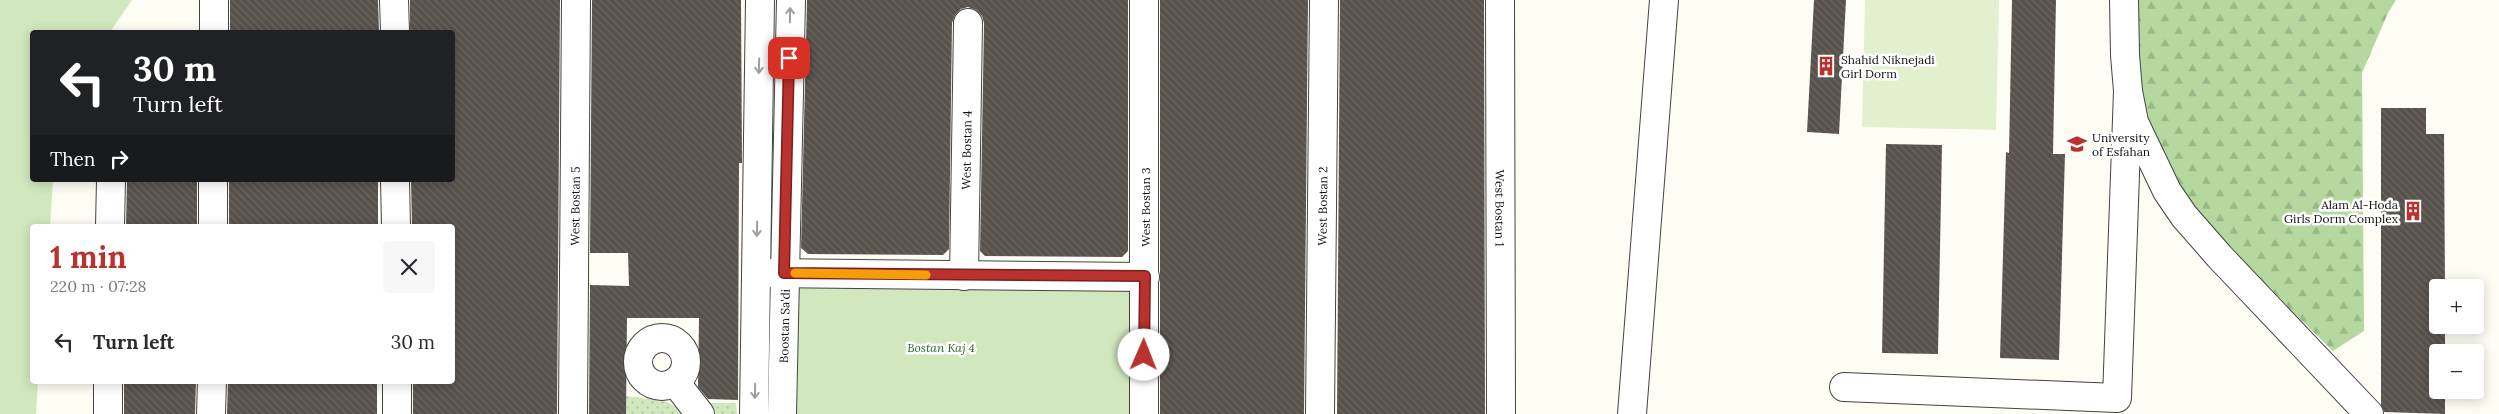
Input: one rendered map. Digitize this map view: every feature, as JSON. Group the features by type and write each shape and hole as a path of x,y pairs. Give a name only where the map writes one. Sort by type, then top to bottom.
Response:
{"street":[{"path":"214,0 214,30"},
{"path":"394,0 394,30"},
{"name":"West Bostan 5","path":"573,414 576,0"},
{"path":"754,414 760,0"},
{"name":"Boostan Sa'di","path":"782,414 791,0"},
{"name":"West Bostan 3","path":"1144,0 1144,414"},
{"name":"West Bostan 2","path":"1320,414 1324,0"},
{"name":"West Bostan 1","path":"1500,0 1500,414"},
{"path":"1632,414 1664,0"},
{"path":"1844,387 2117,406 2128,90 2124,0"},
{"name":"West Bostan 4","path":"964,276 968,23"},
{"path":"2128,90 2134,122 2166,191 2184,216 2218,256 2369,414"},
{"path":"110,224 111,182"},
{"path":"213,182 213,224"},
{"path":"396,182 396,224"},
{"path":"756,274 1145,276"},
{"path":"675,382 700,414"},
{"path":"108,384 108,414"},
{"path":"211,414 212,384"},
{"path":"397,384 397,414"}],"green space":[{"path":"0,0 132,0 111,30 30,30 30,182 53,182 50,224 30,224 30,384 38,384 36,414 0,414"},
{"path":"1865,0 1999,0 1996,130 1862,127"},
{"path":"2139,0 2396,0 2388,13 2362,73 2364,331 2333,351 2231,252 2156,167 2138,89"},
{"name":"Bostan Kaj 4","path":"791,283 1133,290 1132,414 791,414"},
{"path":"626,396 666,401 687,414 626,414"},
{"path":"700,403 736,403 737,414 710,414"}],"building":[{"path":"230,0 378,0 379,30 230,30"},
{"path":"410,0 560,0 557,414 413,414 413,384 455,384 455,224 412,224 411,182 455,182 455,30 410,30"},
{"path":"592,0 741,0 742,163 739,163 738,400 708,399 698,387 699,318 627,318 626,414 589,414 590,285 629,286 628,253 590,253"},
{"path":"807,0 1128,0 1128,251 1122,257 985,256 980,251 984,23 982,16 976,10 968,7 961,9 955,15 952,23 949,249 943,255 808,254 801,248"},
{"path":"1160,0 1308,0 1304,414 1160,414"},
{"path":"1340,0 1484,0 1485,414 1337,414"},
{"name":"Shahid Niknejadi Girl Dorm","path":"1814,0 1846,0 1839,134 1807,132"},
{"path":"2012,0 2056,0 2053,154 2065,154 2059,360 2000,358 2006,152 2009,153"},
{"name":"Alam Al-Hoda Girls Dorm Complex","path":"2381,108 2426,108 2426,134 2444,134 2445,279 2429,279 2429,334 2445,334 2445,344 2429,344 2429,399 2445,399 2445,414 2384,412 2381,405"},
{"path":"1886,144 1942,145 1938,354 1882,353"},
{"path":"127,182 197,182 197,224 126,224"},
{"path":"229,182 378,182 378,224 229,224"},
{"path":"124,384 196,384 195,414 124,414"},
{"path":"228,384 377,384 377,414 227,414"}],"slow traffic":[{"path":"795,273 926,275"}],"place":[{"name":"Shahid Niknejadi Girl Dorm","path":"1826,66"},
{"name":"University of Esfahan","path":"2077,144"},
{"name":"Alam Al-Hoda Girls Dorm Complex","path":"2413,211"}],"route":[{"path":"789,58 784,273 964,276 1145,276 1144,355"}]}
